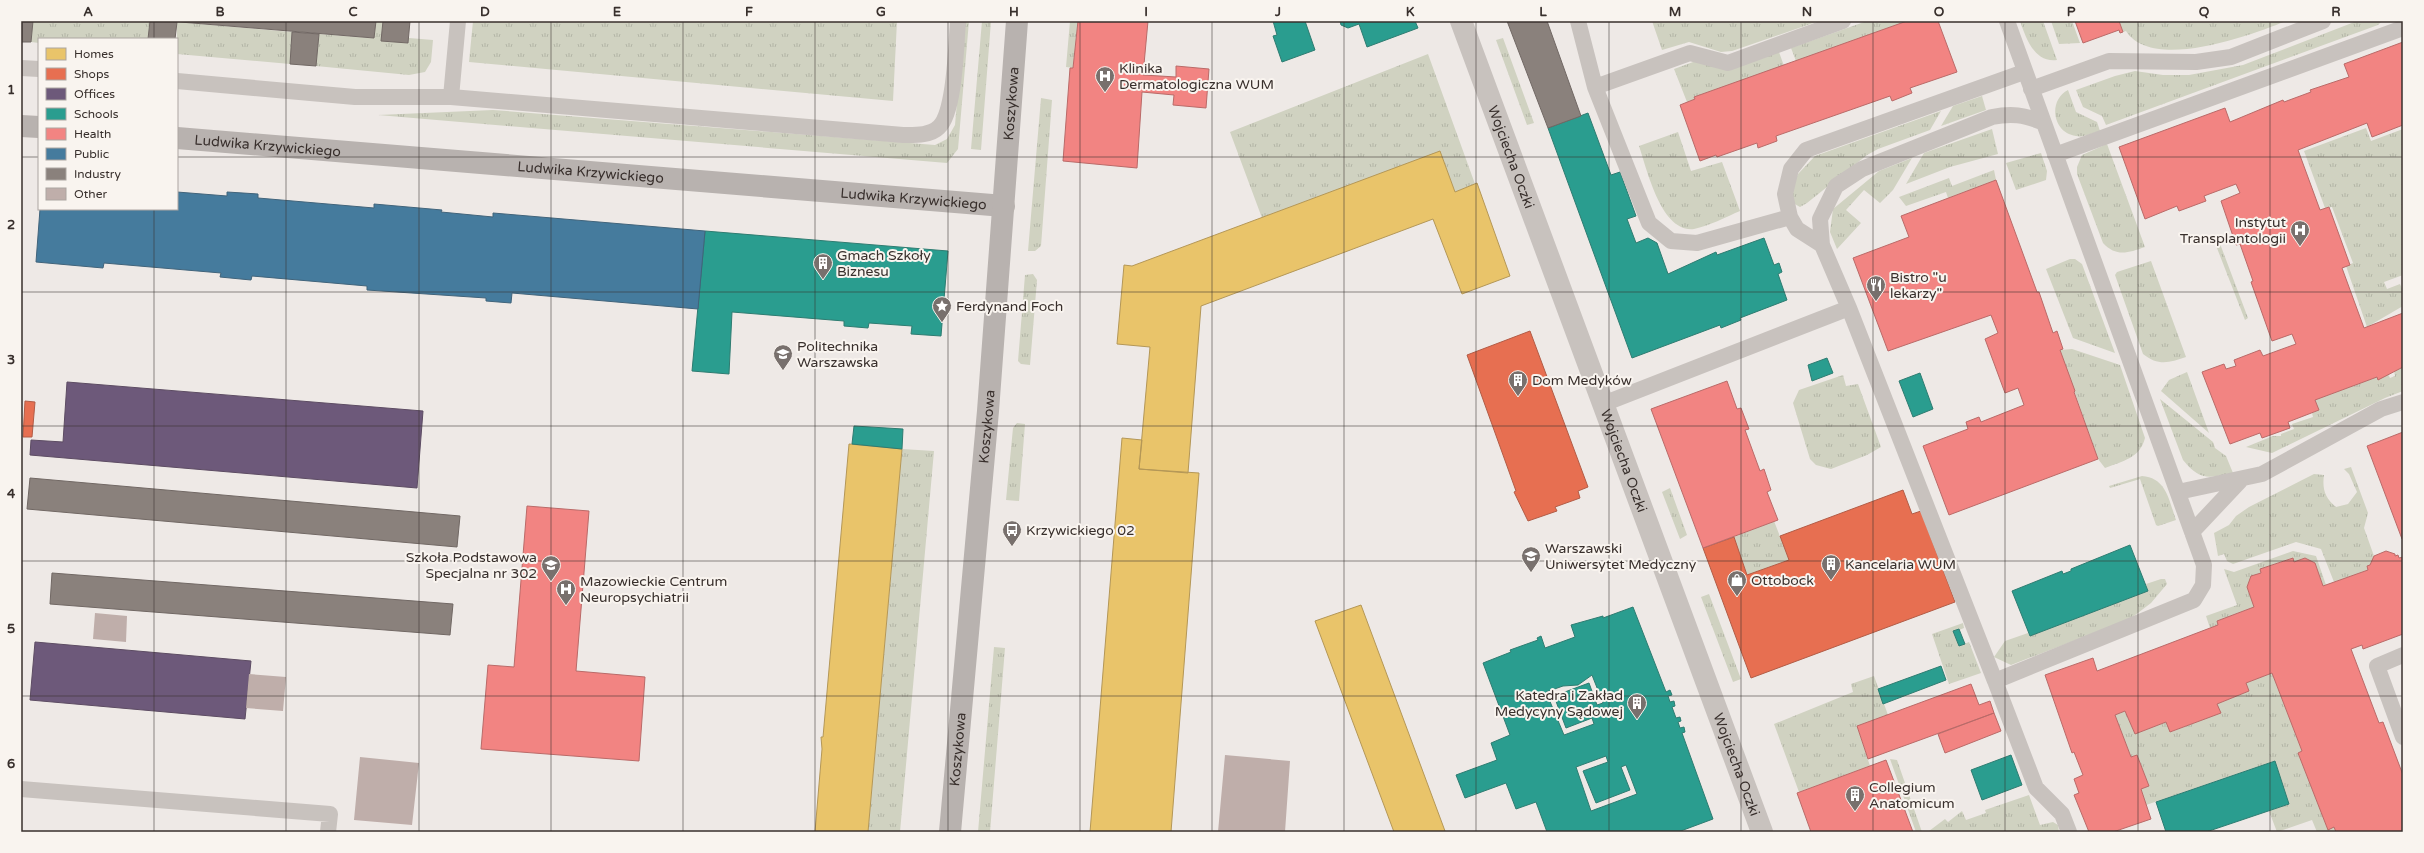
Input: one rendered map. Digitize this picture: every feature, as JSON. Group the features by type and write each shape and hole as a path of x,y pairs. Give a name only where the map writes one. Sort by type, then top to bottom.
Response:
{"street":[{"name":"Koszykowa","path":"950,832 1004,206 1017,21"},
{"name":"Wojciecha Oczki","path":"1461,21 1762,832"},
{"path":"21,126 38,127"},
{"name":"Ludwika Krzywickiego","path":"178,138 1004,206"}],"lane":[{"path":"451,97 458,21"},
{"path":"178,81 355,97 451,97 918,135 938,128 946,113 951,95 958,21"},
{"path":"1578,21 1595,87 1649,223 1671,241 1697,243 1790,216"},
{"path":"1595,87 1690,53 1728,63 1844,21"},
{"path":"1995,681 2194,600 2203,585 2204,565 2006,21"},
{"path":"2031,89 2108,60 2196,62 2231,56 2323,21"},
{"path":"2055,156 2403,28"},
{"path":"21,68 38,69"},
{"path":"1822,245 1797,229 1790,216 1785,194 1791,168 1806,150 2024,72"},
{"path":"2042,122 2022,114 2009,114 1992,117 1862,169 1836,186 1820,218 1822,245 2036,788 2062,814 2069,832"},
{"path":"1603,404 1848,308"},
{"path":"2178,492 2240,481 2262,474 2381,409 2403,402"},
{"path":"2192,532 2240,481"},
{"path":"2403,656 2377,666 2403,737"},
{"path":"21,790 330,814 328,832"}],"green space":[{"path":"33,21 150,21 148,38 38,38 38,43 31,42"},
{"path":"376,21 383,21 382,41 408,43 409,38 433,40 431,62 425,72 409,75 316,66 319,34 374,38"},
{"path":"473,21 897,21 893,101 469,62"},
{"path":"964,21 969,21 958,149 947,163 378,115 493,110 935,145 947,139 955,125"},
{"path":"982,21 991,21 981,150 971,149"},
{"path":"1070,21 1078,21 1073,68 1066,67"},
{"path":"1652,21 1819,21 1732,51 1721,52 1689,42 1662,50"},
{"path":"1867,21 1907,21 1796,61 1791,48"},
{"path":"2020,21 2043,21 2057,60 2042,58 2032,48 2028,42"},
{"path":"2051,21 2072,21 2080,43 2059,44"},
{"path":"2119,21 2286,21 2227,41 2203,47 2179,50 2157,49 2139,43 2126,31 2123,32"},
{"path":"2357,21 2382,21 2378,25 2106,125 2102,116 2083,107 2076,90 2115,76 2135,71 2163,75 2189,75 2243,65"},
{"path":"177,22 292,32 290,64 178,54"},
{"path":"1503,38 1534,123 1527,125 1496,40"},
{"path":"1779,52 1784,66 1694,97 1695,99 1687,102 1674,69 1693,62"},
{"path":"1428,54 1475,184 1455,192 1440,152 1262,218 1230,132"},
{"path":"2068,90 2076,112 2097,122 2100,131 2085,136 2076,136 2068,134 2062,129 2058,123 2055,108 2057,101"},
{"path":"1982,96 1986,110 1941,126 1953,106"},
{"path":"1041,98 1052,100 1041,246 1035,251 1028,251"},
{"path":"1941,111 1930,130 1878,149 1867,155 1807,203 1800,207 1793,203 1793,185 1798,174 1815,156"},
{"path":"2366,128 2371,141 2403,129 2403,275 2384,282 2387,289 2400,284 2403,291 2403,306 2367,327 2346,266 2353,263 2332,207 2325,208 2304,151"},
{"path":"1992,129 1998,154 1950,167 1906,184 1924,153"},
{"path":"1678,132 1691,171 1722,162 1740,211 1711,224 1694,229 1682,228 1664,211 1651,183 1639,146"},
{"path":"2107,144 2145,247 2133,251 2118,252 2103,243 2077,174 2077,167 2082,155"},
{"path":"2041,153 2047,171 2046,180 2016,190 2006,163"},
{"path":"1912,158 1893,190 1880,203 1864,190 1846,210 1861,223 1837,249 1830,232 1833,209 1879,171"},
{"path":"1994,170 1996,180 1948,198 1946,192 1906,206 1899,197 1949,178 1952,186"},
{"path":"2219,241 2248,318 2245,320 2215,243"},
{"path":"2070,259 2075,259 2082,264 2115,353 2073,338 2046,269"},
{"path":"2151,261 2186,357 2174,361 2159,362 2148,358 2143,354 2115,275 2117,272"},
{"path":"1033,274 1037,280 1030,365 1021,364 1018,361 1025,275"},
{"path":"2072,349 2120,365 2145,438 2143,445 2130,458 2105,468 2098,459 2060,350"},
{"path":"2403,367 2403,391 2385,398 2272,453 2246,447 2273,436 2281,436 2281,434 2294,429 2292,424 2313,417 2312,413 2319,410 2315,400 2377,377 2378,379 2388,374 2390,378 2395,376 2394,371"},
{"path":"2187,372 2209,433 2161,391 2169,380"},
{"path":"1843,375 1846,386 1858,384 1881,447 1867,455 1831,469 1816,465 1810,459 1793,403 1799,390"},
{"path":"2160,399 2213,442 2215,448 2226,456 2233,473 2211,477 2200,475 2189,467 2183,460"},
{"path":"1017,423 1025,424 1019,501 1006,500 1013,428"},
{"path":"902,449 934,451 900,832 868,832"},
{"path":"2351,467 2368,513 2364,528 2374,556 2370,565 2367,566 2368,570 2334,582 2321,549 2296,542 2233,564 2227,561 2224,554 2218,556 2214,533 2229,525 2236,516 2249,507 2314,474 2324,475 2323,485 2325,493 2336,507 2348,504 2357,492 2349,474 2344,469"},
{"path":"2142,476 2157,481 2162,486 2169,498 2176,520 2158,526 2156,525 2140,479 2110,488 2109,486"},
{"path":"1670,488 1687,535 1680,539 1662,492"},
{"path":"1774,521 1789,560 1747,575 1734,537"},
{"path":"2293,551 2316,556 2326,585 2323,586 2315,563 2305,558 2294,562 2292,558 2261,569 2254,607 2217,621 2218,625 2210,628 2206,616 2237,605 2224,569 2234,572"},
{"path":"2165,579 2167,584 2151,603 2130,619 2011,665 1994,657 2005,641 2028,633 2030,636 2148,591 2146,584"},
{"path":"1709,594 1741,679 1733,682 1701,597"},
{"path":"1963,623 1964,628 1954,632 1959,646 1969,642 1981,673 1949,684 1932,634"},
{"path":"994,647 1005,648 990,832 978,832"},
{"path":"2272,673 2302,751 2298,753 2328,829 2334,827 2336,832 2317,832 2312,820 2277,832 2269,811 2289,804 2274,761 2146,805 2141,789 2149,786 2137,755 2131,757 2115,715 2125,711 2135,734 2166,722 2171,732 2220,713 2217,704 2249,691 2246,683"},
{"path":"1874,676 1888,715 1857,726 1870,766 1799,792 1774,724 1853,692 1851,684"},
{"path":"1890,759 1897,760 1922,832 1916,832"},
{"path":"2029,795 2040,825 2053,822 2058,825 2059,832 1929,831 1945,819 1948,822 1962,811 1966,820 1986,813 1985,810"}],"building: Homes":[{"path":"1440,151 1455,192 1477,183 1510,276 1462,294 1433,219 1201,306 1188,473 1139,469 1150,347 1117,344 1124,265 1132,266"},
{"path":"1122,438 1142,440 1139,469 1199,473 1171,832 1090,832"},
{"path":"849,444 902,449 868,832 815,832 822,749 821,737 823,737"},
{"path":"1361,605 1445,831 1443,832 1394,832 1315,621"}],"building: Shops":[{"name":"Dom Medyków","path":"1530,331 1588,487 1578,491 1580,498 1555,507 1557,511 1528,521 1514,492 1516,491 1467,355"},
{"path":"25,401 35,402 32,437 23,437"},
{"name":"Kancelaria WUM","path":"1903,490 1912,514 1921,511 1955,602 1751,678 1703,548 1734,537 1747,575 1789,560 1780,536"}],"building: Offices":[{"path":"67,382 423,411 417,488 30,455 31,440 63,442"},
{"path":"35,642 251,661 245,719 30,700"}],"building: Schools":[{"path":"1273,21 1305,21 1315,50 1282,62 1273,36 1277,35"},
{"path":"1340,21 1415,21 1418,28 1367,47 1359,24 1348,28 1341,25"},
{"path":"1588,113 1611,175 1620,172 1636,216 1627,219 1636,243 1648,238 1657,243 1668,274 1716,252 1717,255 1764,238 1774,265 1779,263 1782,272 1778,274 1787,300 1740,318 1741,320 1721,328 1720,325 1632,358 1548,128"},
{"name":"Gmach Szkoły Biznesu","path":"705,231 948,251 941,336 911,334 912,326 869,323 868,328 844,326 844,321 732,312 729,374 692,371"},
{"path":"1827,358 1833,373 1812,381 1808,365"},
{"path":"1920,373 1933,409 1913,417 1899,381"},
{"path":"854,426 903,429 902,449 852,444"},
{"path":"2130,545 2148,591 2030,636 2012,591 2062,571 2063,574 2071,571 2071,569"},
{"name":"Katedra i Zakład Medycyny Sądowej","path":"1633,607 1666,692 1670,690 1672,695 1668,696 1670,702 1674,701 1675,706 1672,707 1676,718 1680,717 1681,721 1678,722 1680,728 1684,727 1685,732 1682,733 1713,819 1678,832 1547,832 1536,802 1516,809 1506,783 1465,798 1456,775 1497,760 1491,743 1510,735 1483,663 1511,652 1510,650 1538,640 1537,638 1541,636 1545,648 1575,637 1571,625 1603,616 1603,618","holes":["1592,675 1603,703 1597,705 1589,683 1554,696 1566,728 1592,718 1594,724 1564,735 1546,692 1563,686 1578,685","1606,756 1608,762 1583,771 1596,803 1630,790 1621,767 1626,765 1637,794 1591,811 1576,767"]},
{"path":"1959,629 1965,644 1959,646 1953,631"},
{"path":"1941,666 1946,680 1883,704 1878,689"},
{"path":"2011,755 2022,785 1982,800 1971,770"},
{"path":"2275,761 2289,804 2206,832 2166,832 2156,802"}],"building: Health":[{"name":"Klinika Dermatologiczna WUM","path":"1078,21 1148,21 1143,75 1176,77 1176,66 1209,69 1206,108 1173,105 1174,95 1142,92 1137,168 1063,161 1070,68 1073,68"},
{"path":"1907,21 1938,21 1957,72 1910,88 1912,93 1892,101 1890,96 1776,136 1777,141 1758,148 1757,143 1717,157 1716,155 1700,161 1680,105 1695,99 1694,97"},
{"path":"2075,21 2119,21 2123,32 2120,33 2119,30 2083,43"},
{"path":"2403,42 2403,125 2372,137 2367,123 2298,150 2320,210 2329,207 2350,265 2342,268 2364,328 2403,313 2403,367 2378,380 2377,377 2315,400 2319,410 2288,422 2290,428 2262,438 2260,433 2230,444 2202,372 2224,364 2226,369 2236,366 2234,360 2260,350 2263,356 2296,344 2292,334 2272,341 2251,282 2253,281 2240,244 2236,245 2221,201 2240,193 2236,184 2204,196 2206,201 2179,211 2177,206 2145,219 2119,147 2225,108 2230,122 2283,100 2284,102 2311,92 2310,90 2349,77 2344,64"},
{"path":"1996,180 2053,333 2057,331 2063,349 2060,350 2098,459 1949,515 1923,446 1968,429 1966,422 1979,417 1981,422 2024,405 2018,388 2005,393 1985,339 1998,333 1991,315 1888,351 1853,258 1909,237 1901,216"},
{"path":"1727,381 1737,409 1741,408 1749,429 1745,430 1760,471 1764,469 1771,490 1767,492 1778,520 1703,548 1651,409"},
{"path":"2403,432 2403,538 2402,539 2367,446"},
{"path":"527,506 589,511 576,671 645,677 639,761 481,749 488,665 514,667"},
{"path":"2386,551 2395,554 2395,556 2398,555 2399,558 2403,557 2403,634 2363,649 2362,645 2351,649 2379,723 2383,722 2403,775 2403,832 2336,832 2334,827 2328,830 2298,753 2302,751 2272,673 2246,683 2249,691 2217,704 2221,713 2170,732 2166,722 2135,734 2125,711 2115,715 2131,757 2137,755 2149,786 2141,789 2151,819 2113,832 2089,832 2074,795 2079,793 2074,779 2083,775 2074,752 2072,753 2045,675 2093,658 2097,671 2218,625 2217,621 2254,607 2247,587 2251,576 2261,573 2260,569 2293,558 2294,562 2305,558 2315,563 2323,586 2368,570 2367,566 2370,565 2374,556"},
{"path":"1971,684 1979,705 1990,701 1994,713 1868,759 1857,726"},
{"path":"1994,713 2001,731 1945,753 1938,734"},
{"name":"Collegium Anatomicum","path":"1886,760 1913,832 1811,832 1797,793"}],"building: Public":[{"path":"178,192 227,196 227,192 258,194 258,198 374,208 374,204 442,210 441,212 493,217 493,213 705,231 698,309 512,293 511,303 486,301 486,298 367,290 367,286 252,276 251,280 220,277 221,273 104,263 103,268 36,262 40,210 178,210"}],"building: Industry":[{"path":"21,21 33,21 31,42 21,42"},
{"path":"150,21 177,22 175,38 148,38"},
{"path":"168,21 376,21 374,38"},
{"path":"383,21 410,21 408,43 381,41"},
{"path":"1507,21 1547,21 1581,116 1548,128"},
{"path":"292,32 319,34 316,66 290,64"},
{"path":"30,478 460,516 457,547 27,509"},
{"path":"52,573 453,604 450,635 50,604"}],"building: Other":[{"path":"95,613 127,616 126,642 93,639"},
{"path":"249,674 286,677 283,711 246,708"},
{"path":"1225,755 1290,761 1285,832 1218,832"},
{"path":"360,757 419,763 412,825 354,820"}],"place":[{"name":"Klinika Dermatologiczna WUM","path":"1105,93"},
{"name":"Instytut Transplantologii","path":"2300,247"},
{"name":"Gmach Szkoły Biznesu","path":"823,280"},
{"name":"Bistro \"u lekarzy\"","path":"1876,302"},
{"name":"Ferdynand Foch","path":"942,323"},
{"name":"Politechnika Warszawska","path":"783,371"},
{"name":"Dom Medyków","path":"1518,397"},
{"name":"Krzywickiego 02","path":"1012,547"},
{"name":"Warszawski Uniwersytet Medyczny","path":"1531,573"},
{"name":"Kancelaria WUM","path":"1831,581"},
{"name":"Szkoła Podstawowa Specjalna nr 302","path":"551,582"},
{"name":"Ottobock","path":"1737,597"},
{"name":"Mazowieckie Centrum Neuropsychiatrii","path":"566,606"},
{"name":"Katedra i Zakład Medycyny Sądowej","path":"1637,720"},
{"name":"Collegium Anatomicum","path":"1855,812"}]}
